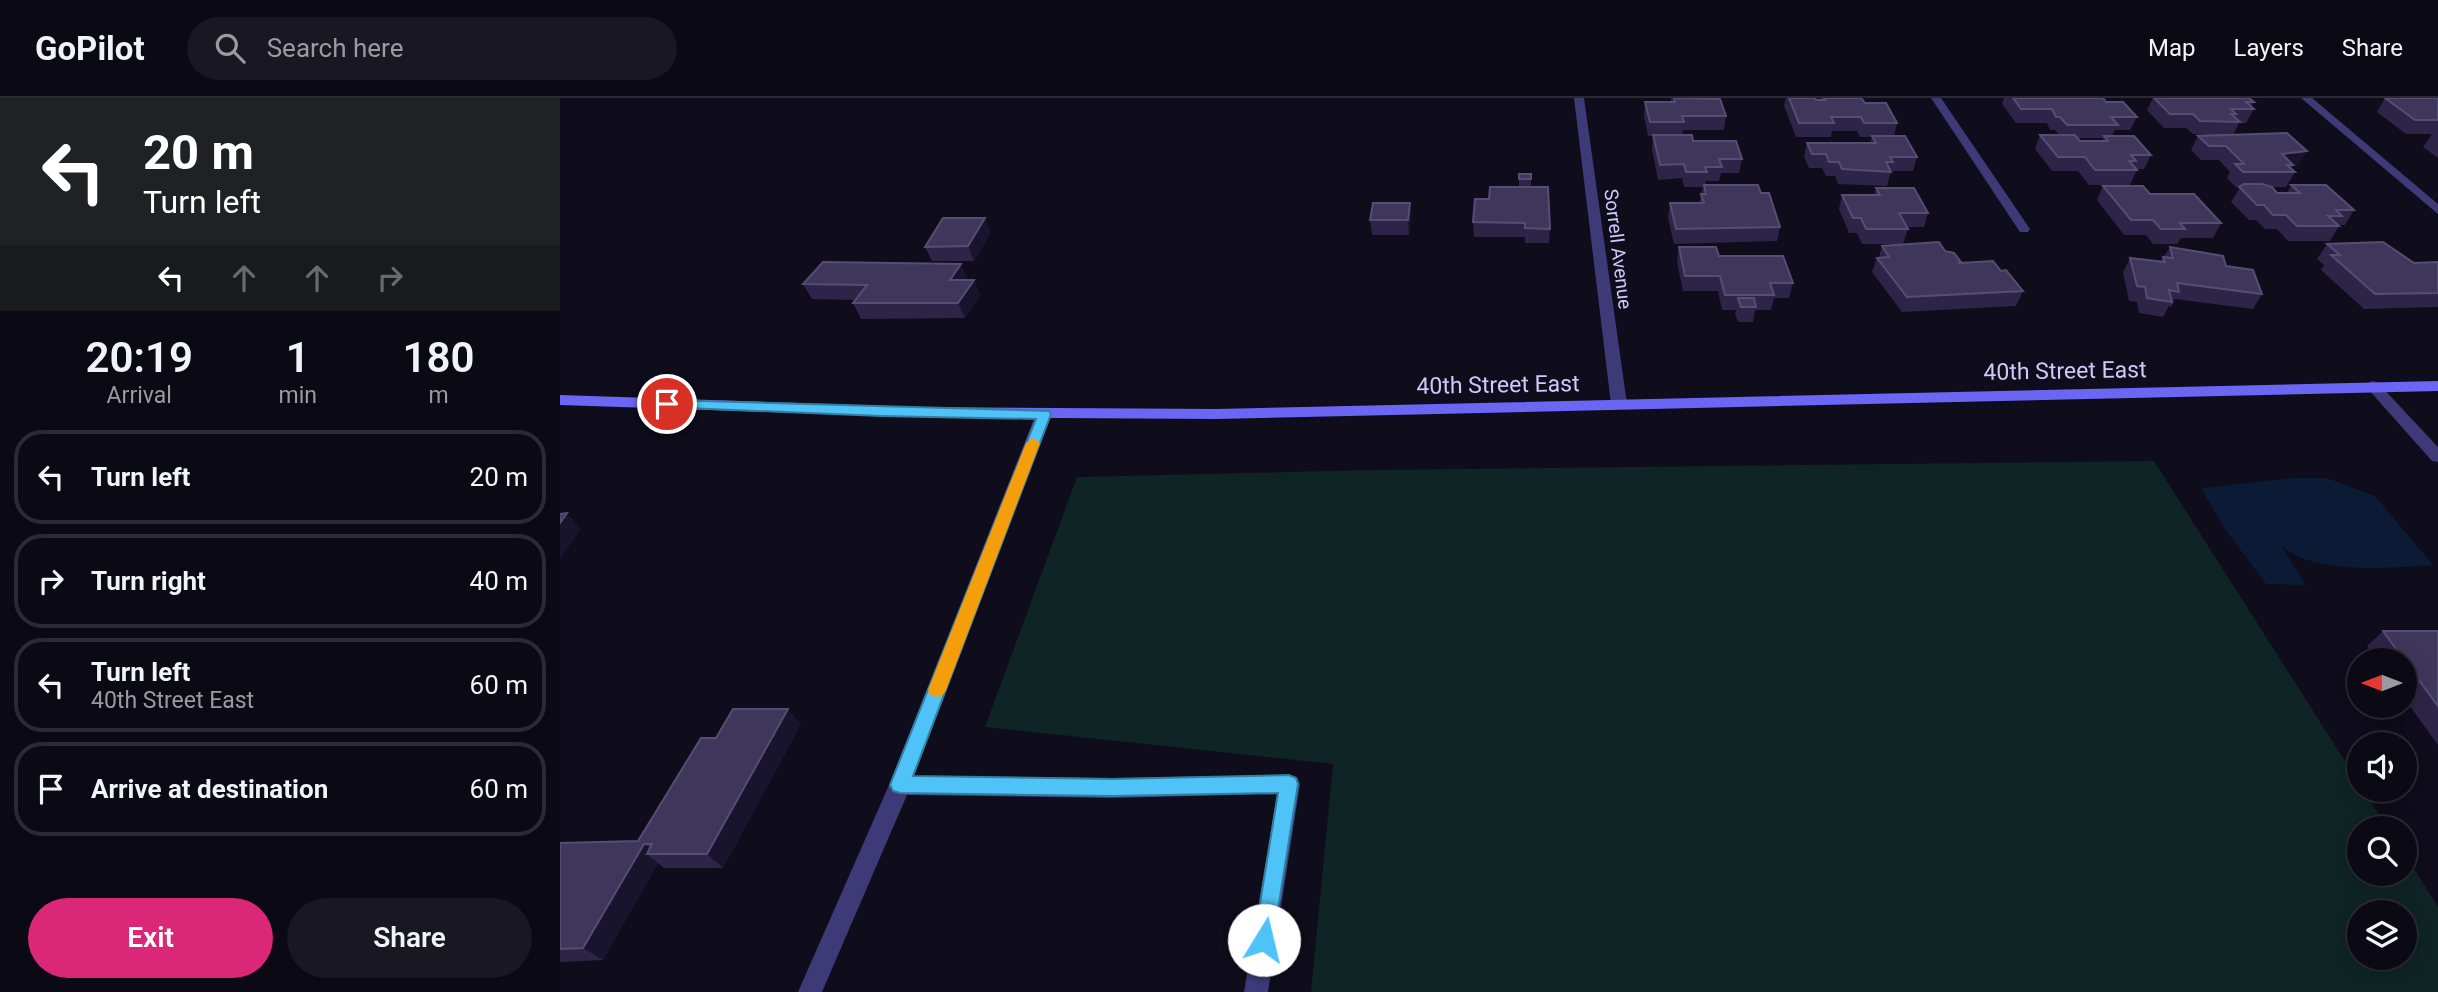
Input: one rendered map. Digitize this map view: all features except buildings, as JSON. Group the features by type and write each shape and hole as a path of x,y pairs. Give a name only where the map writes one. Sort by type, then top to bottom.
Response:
{"main road":[{"name":"40th Street East","path":"560,400 881,412 1044,414 1348,411 2438,386"}],"street":[{"name":"Sorrell Avenue","path":"1579,98 1619,404"},
{"path":"1936,98 2024,229"},
{"path":"2306,98 2438,210"},
{"path":"2373,386 2438,457"},
{"path":"810,992 900,785 1044,414"},
{"path":"900,785 1112,788 1289,784 1256,992"}],"green space":[{"path":"2154,461 2347,764 2347,802 2371,802 2380,816 2347,816 2347,886 2417,886 2417,873 2438,907 2438,992 1311,992 1333,764 985,727 1077,477 1376,470"}],"water":[{"path":"2292,478 2327,478 2375,496 2433,565 2387,568 2335,566 2307,560 2282,547 2306,585 2266,584 2224,528 2201,488"}],"slow traffic":[{"path":"937,690 1033,443"}],"route":[{"path":"667,404 881,412 1044,414 900,785 1112,788 1289,784 1264,940"}]}
